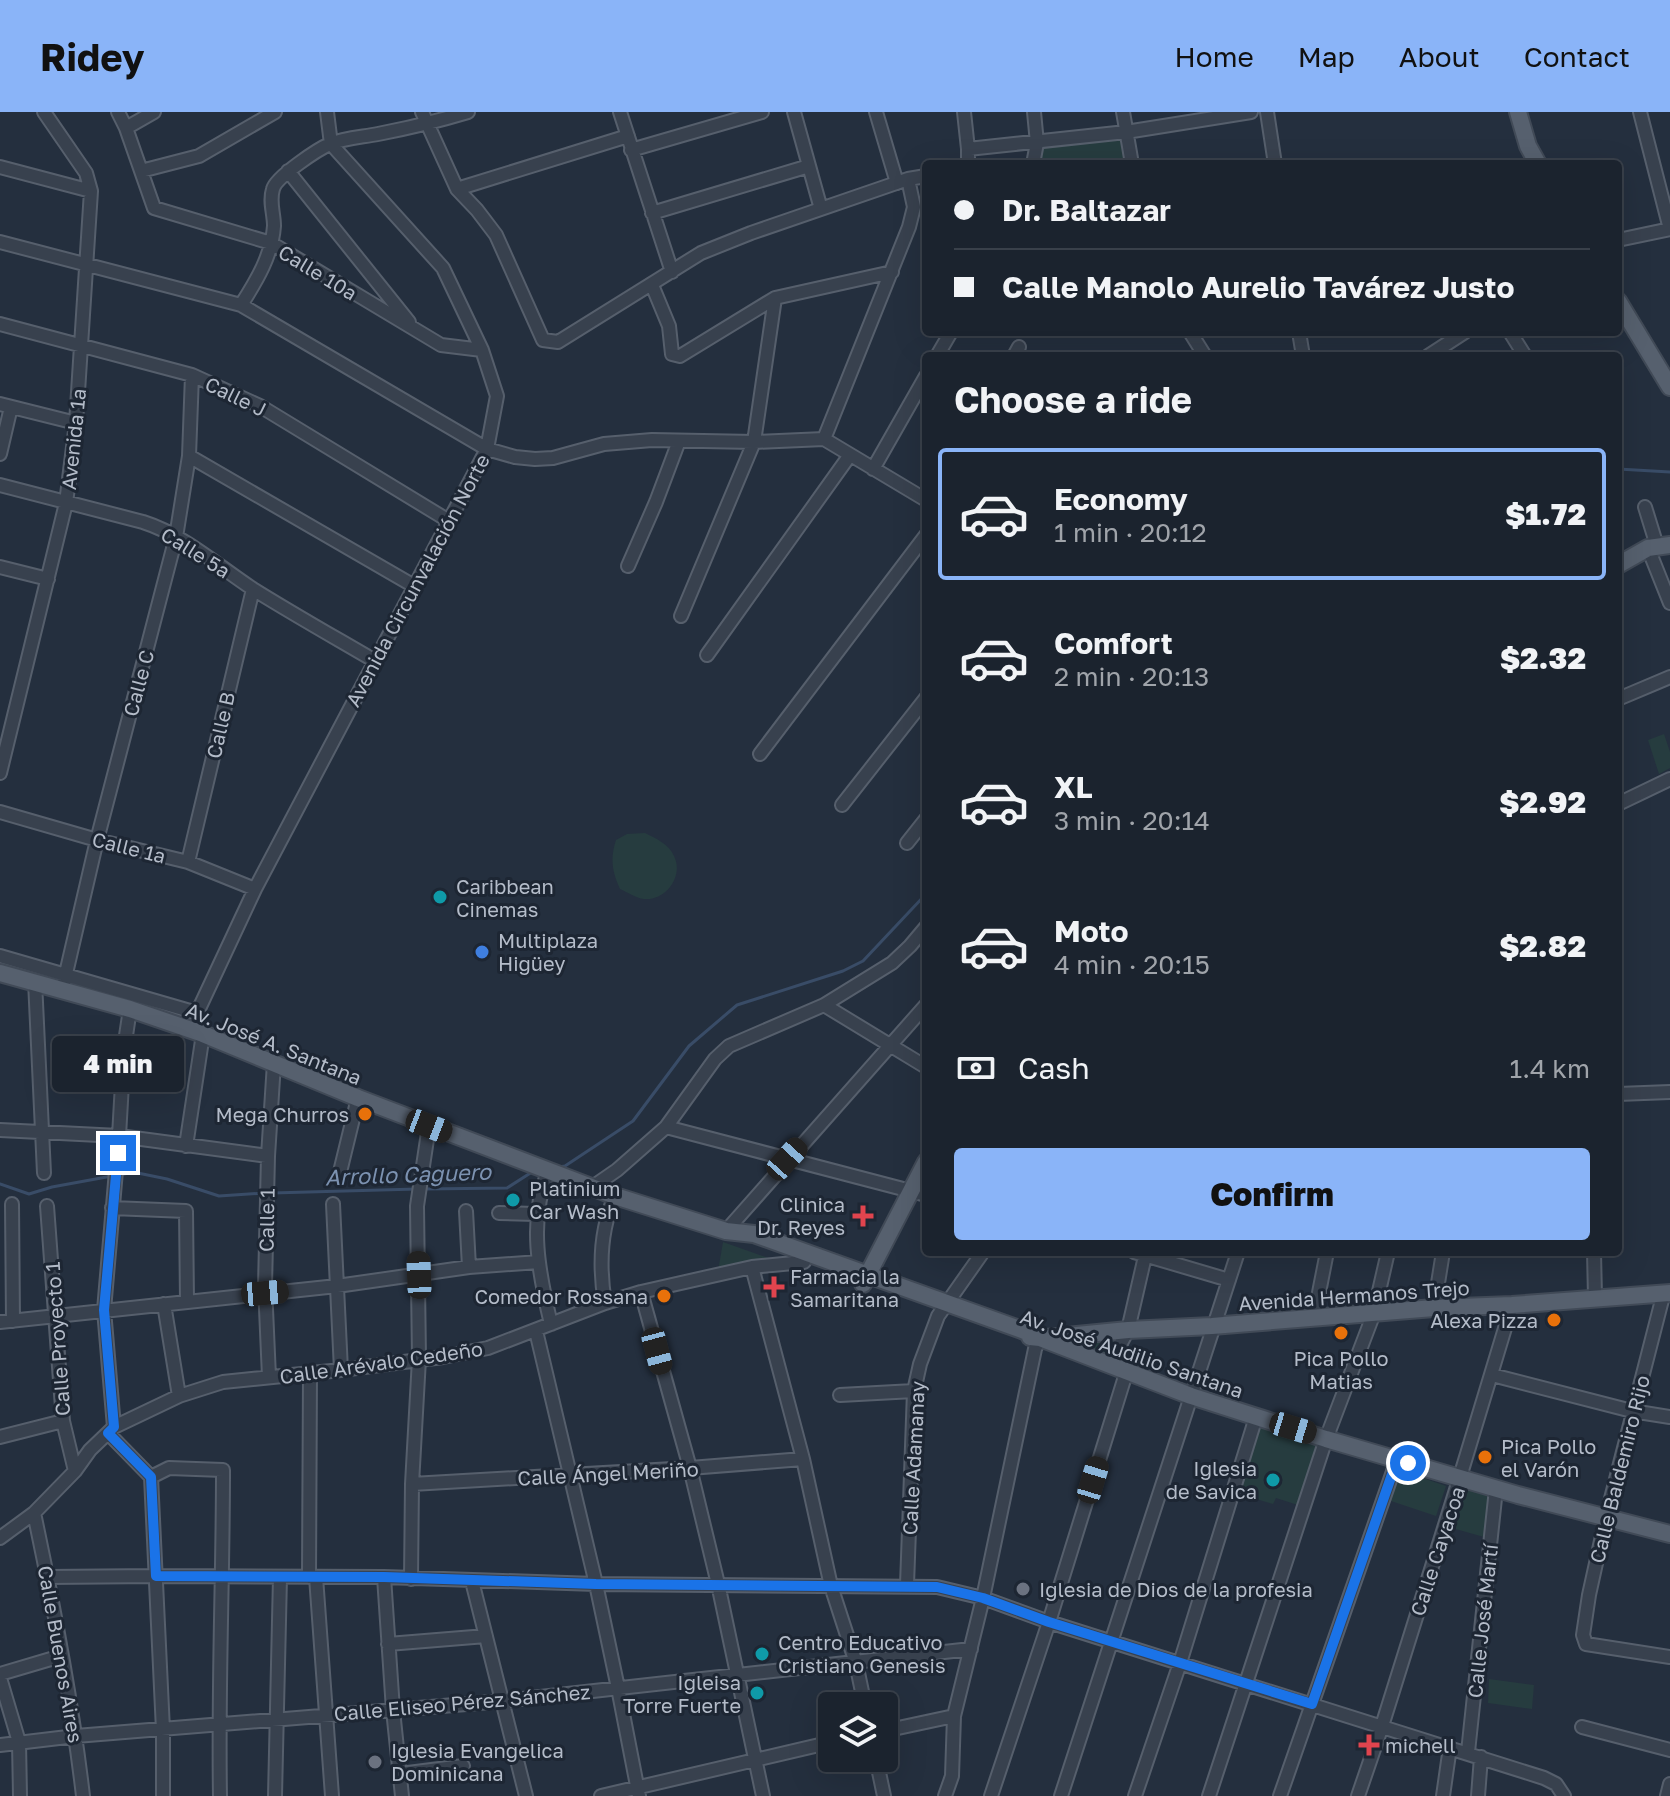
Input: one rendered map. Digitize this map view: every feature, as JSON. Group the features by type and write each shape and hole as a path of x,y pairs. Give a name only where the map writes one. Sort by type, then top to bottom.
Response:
{"main road":[{"path":"1518,112 1528,146 1536,160"},
{"path":"1622,308 1670,387"},
{"path":"1622,563 1658,547"},
{"name":"Av. José A. Santana","path":"0,973 35,981 64,982 203,1034 540,1169 726,1231"},
{"path":"865,1279 918,1194"},
{"path":"726,1231 754,1234 865,1279"},
{"path":"726,1231 804,1262 865,1279"},
{"name":"Av. José Audilio Santana","path":"865,1279 944,1308 1022,1330 1191,1396 1256,1417 1496,1489 1670,1534"},
{"name":"Avenida Hermanos Trejo","path":"1040,1338 1666,1293"}],"street":[{"name":"Avenida 1ª","path":"0,773 66,503 82,345 91,191 86,173 44,112"},
{"name":"Calle 10ª","path":"118,112 154,208 271,243 441,345 482,350"},
{"path":"126,128 154,112"},
{"path":"141,171 199,156 275,112"},
{"path":"327,112 331,144"},
{"path":"241,305 259,276 271,243 274,223 272,190 288,171 331,144 425,118 468,112"},
{"path":"620,112 672,272"},
{"path":"457,189 762,112"},
{"path":"794,112 821,209"},
{"path":"824,439 892,272 914,207 876,112"},
{"path":"964,112 968,160"},
{"path":"1034,112 1037,143 1034,160"},
{"path":"1123,112 1131,160"},
{"path":"968,149 1126,132 1251,112"},
{"path":"1267,112 1274,160"},
{"path":"1622,239 1670,229 1640,112"},
{"path":"425,118 457,189 496,235 543,340 558,342 701,253 751,233 922,177"},
{"name":"Avenida Circunvalación Norte","path":"64,982 197,1013 255,889 487,449 497,396 482,350 443,268 331,144"},
{"path":"652,213 809,166"},
{"path":"0,167 91,191"},
{"path":"288,171 416,330"},
{"path":"0,242 241,305 487,449 515,457 553,458 604,444 652,440 754,442 824,439 922,498"},
{"path":"652,285 669,326 672,354 676,357 775,298 892,272"},
{"path":"681,616 754,442 775,298"},
{"name":"Calle J","path":"0,324 192,375 260,406 449,521"},
{"path":"1443,352 1461,336"},
{"name":"Calle C","path":"64,982 97,840 176,537 189,456 192,375"},
{"path":"873,469 922,383"},
{"path":"0,454 6,406 76,423"},
{"path":"628,566 679,441"},
{"path":"707,655 850,455"},
{"path":"189,456 414,586"},
{"name":"Calle 5ª","path":"0,485 143,522 176,537 253,589 375,661"},
{"path":"1645,507 1658,547 1670,603"},
{"path":"760,754 922,540"},
{"path":"0,567 48,579"},
{"name":"Calle B","path":"188,862 253,589"},
{"path":"1622,697 1670,677"},
{"path":"842,805 922,703"},
{"path":"1622,802 1670,779"},
{"name":"Calle 1ª","path":"0,812 188,862 255,889"},
{"path":"907,843 922,824"},
{"path":"591,1188 617,1170 666,1127 715,1059 729,1046 824,1005 892,963 922,932"},
{"path":"0,956 64,982"},
{"path":"35,981 44,1173"},
{"path":"824,1005 922,1065"},
{"path":"130,1009 124,1049 104,1310 111,1430 151,1477 163,1730 163,1796"},
{"path":"726,1231 922,1009"},
{"path":"186,1146 203,1034"},
{"name":"Calle 1","path":"269,1377 265,1293 274,1063"},
{"path":"1622,1094 1670,1092"},
{"path":"340,1172 358,1098"},
{"path":"411,1579 412,1484 419,1359 417,1206 429,1126"},
{"path":"666,1127 918,1194"},
{"path":"0,1130 119,1136 268,1156"},
{"path":"540,1169 536,1232 542,1291 551,1324"},
{"path":"605,1303 601,1282 602,1243 608,1212 615,1196"},
{"path":"12,1204 6,1321 337,1286 469,1267 539,1262"},
{"path":"333,1204 341,1370"},
{"name":"Calle Proyecto 1","path":"47,1206 63,1421 75,1471"},
{"path":"112,1208 186,1211 187,1301"},
{"path":"466,1211 469,1267"},
{"path":"499,1213 536,1214"},
{"name":"Calle Adamanay","path":"907,1585 914,1391 920,1364 944,1308 980,1256"},
{"path":"991,1796 1049,1622 1123,1369 1121,1343 1128,1330 1141,1256"},
{"path":"1152,1256 1229,1280"},
{"path":"1061,1796 1237,1256"},
{"path":"1314,1318 1326,1256"},
{"path":"1209,1796 1326,1439 1374,1313 1387,1256"},
{"path":"1434,1308 1442,1256"},
{"path":"1594,1256 1595,1297"},
{"name":"Calle Arévalo Cedeño","path":"0,1538 34,1513 111,1430 179,1396 223,1382 341,1370 488,1348 641,1292 752,1267 804,1262"},
{"path":"752,1267 803,1459 831,1586 862,1692"},
{"path":"641,1292 690,1468 763,1796"},
{"name":"Calle Baldemiro Rijo","path":"1666,1293 1632,1411 1606,1518 1583,1635 1586,1644 1670,1657"},
{"path":"164,1304 179,1396"},
{"name":"Calle Cayacoa","path":"1358,1796 1512,1305"},
{"path":"536,1331 596,1584 638,1792"},
{"path":"945,1796 952,1776 954,1716 983,1598 1035,1349 1040,1338"},
{"path":"310,1373 312,1577 327,1714 332,1796"},
{"path":"1492,1375 1632,1411 1670,1417"},
{"path":"840,1395 914,1391"},
{"path":"1135,1796 1180,1663 1256,1417"},
{"path":"0,1437 63,1421"},
{"name":"Calle Ángel Meriño","path":"412,1484 803,1459"},
{"path":"1280,1796 1397,1460"},
{"path":"151,1477 169,1468 223,1470 220,1796"},
{"name":"Calle José Martí","path":"1468,1752 1496,1489"},
{"name":"Calle Buenos Aires","path":"34,1513 76,1736 83,1796"},
{"path":"48,1577 384,1577 596,1584 937,1587 983,1598 1049,1622 1468,1752 1544,1778 1556,1784 1564,1794"},
{"path":"275,1796 280,1577"},
{"path":"384,1577 402,1796"},
{"path":"472,1581 526,1796"},
{"path":"388,1644 486,1636"},
{"name":"Calle Eliseo Pérez Sánchez","path":"0,1745 503,1701 971,1649"},
{"path":"20,1796 19,1742 0,1676 61,1656"},
{"path":"898,1728 954,1716"},
{"path":"1582,1727 1670,1750"},
{"path":"601,1796 638,1792 818,1745"},
{"path":"1443,1796 1450,1747"},
{"path":"1478,1796 1481,1757"},
{"path":"400,1774 463,1766"},
{"path":"879,1772 884,1796"},
{"path":"1667,1796 1670,1784"}],"green space":[{"path":"1126,132 1130,160 1034,160 1037,143"},
{"path":"1664,734 1670,752 1670,768 1659,774 1648,740"},
{"path":"645,833 669,848 677,871 666,892 652,899 620,889 614,871 616,840 627,834"},
{"path":"723,1242 777,1261 718,1271"},
{"path":"1128,1330 1119,1368 1041,1338"},
{"path":"1256,1417 1326,1439 1304,1507 1276,1498 1273,1504 1233,1492"},
{"path":"1399,1470 1446,1486 1436,1516 1388,1500"},
{"path":"1460,1477 1496,1489 1491,1539 1445,1526"},
{"path":"1489,1679 1534,1685 1532,1709 1488,1703"}],"waterway":[{"path":"1622,469 1670,472"},
{"name":"Arrollo Caguero","path":"559,1167 633,1121 689,1046 737,1005 843,971 863,961 922,898"},
{"name":"Arrollo Caguero","path":"120,1175 133,1172 167,1179 219,1196 265,1193"},
{"name":"Arrollo Caguero","path":"424,1189 507,1188 532,1172"},
{"name":"Arrollo Caguero","path":"0,1184 29,1194 112,1176"},
{"name":"Arrollo Caguero","path":"272,1193 417,1189"}],"place":[{"name":"Caribbean Cinemas","path":"440,897"},
{"name":"Multiplaza Higüey","path":"482,952"},
{"name":"Mega Churros","path":"365,1114"},
{"name":"Platinium Car Wash","path":"513,1200"},
{"name":"Clinica Dr. Reyes","path":"863,1216"},
{"name":"Farmacia la Samaritana","path":"774,1287"},
{"name":"Comedor Rossana","path":"664,1296"},
{"name":"Alexa Pizza","path":"1554,1320"},
{"name":"Pica Pollo Matias","path":"1341,1333"},
{"name":"Pica Pollo el Varón","path":"1485,1457"},
{"name":"Iglesia de Savica","path":"1273,1480"},
{"name":"Iglesia de Dios de la profesia","path":"1023,1589"},
{"name":"Centro Educativo Cristiano Genesis","path":"762,1654"},
{"name":"Igleisa Torre Fuerte","path":"757,1693"},
{"name":"michell","path":"1369,1745"},
{"name":"Iglesia Evangelica Dominicana","path":"375,1762"}],"route":[{"path":"118,1153 104,1310 114,1427 108,1433 151,1477 156,1576 937,1587 983,1598 1049,1622 1312,1704 1397,1460 1408,1463"}]}
